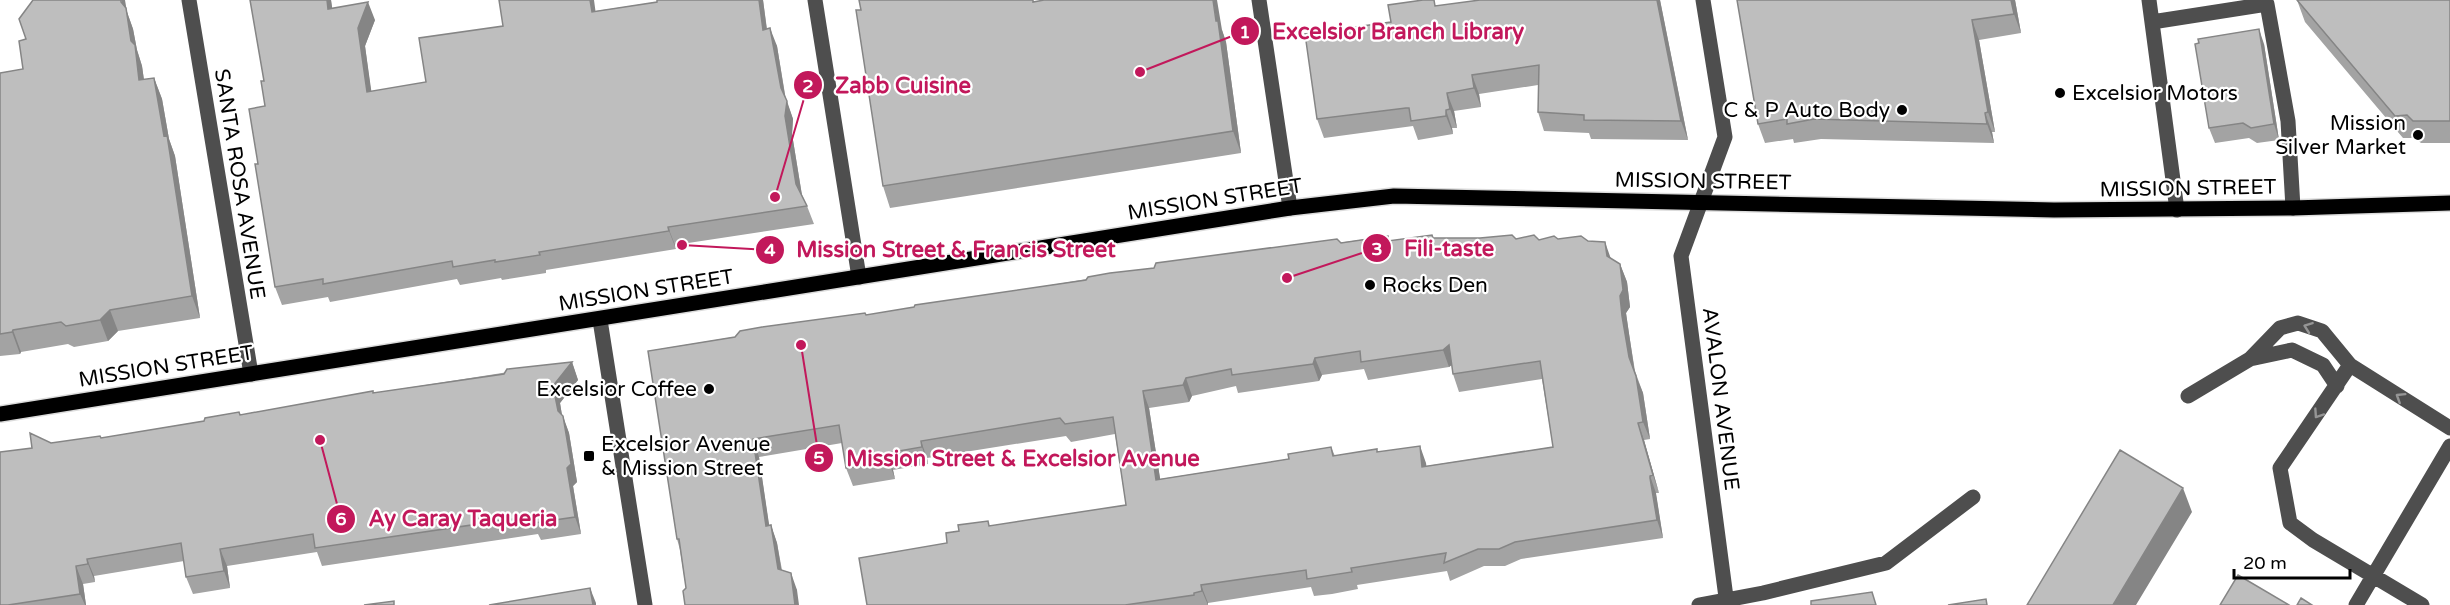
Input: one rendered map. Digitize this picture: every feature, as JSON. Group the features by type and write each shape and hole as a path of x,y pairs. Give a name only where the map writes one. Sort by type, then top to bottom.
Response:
{"main road":[{"name":"MISSION STREET","path":"0,414 1290,208 1394,196 2054,210 2293,208 2450,203"}],"street":[{"name":"SANTA ROSA AVENUE","path":"189,0 251,374"},
{"path":"814,0 859,277"},
{"path":"1259,0 1290,208"},
{"name":"AVALON AVENUE","path":"1703,0 1725,137 1682,256 1727,603"},
{"path":"2149,0 2176,210"},
{"path":"2152,22 2267,4 2288,121 2293,208"},
{"path":"600,320 645,605"},
{"path":"2188,396 2250,359 2280,328 2298,323 2322,331 2350,365 2450,428"},
{"path":"2250,359 2292,350 2323,365 2337,386"},
{"path":"2350,365 2280,468 2290,523 2313,540 2422,605"},
{"path":"2356,605 2450,446"},
{"path":"1700,605 1727,603 1886,563 1973,497"}],"building":[{"path":"33,0 121,0 126,8 131,41 135,45 139,80 154,78 164,136 167,135 192,296 110,310 100,320 66,326 61,322 0,334 0,73 23,69 19,41 26,39 19,19"},
{"path":"250,0 327,0 328,9 368,2 358,28 367,92 426,82 419,38 503,26 499,0 590,0 592,12 657,2 657,0 759,0 763,30 770,28 781,88 787,101 785,116 796,184 807,206 668,227 669,231 539,252 540,255 495,262 495,260 453,267 452,261 323,284 323,279 275,287 255,164 258,164 249,109 265,106 261,81 264,81"},
{"path":"859,0 1033,0 1033,2 1044,0 1213,0 1233,131 883,186 856,10 861,10"},
{"path":"1434,0 1435,6 1480,0 1657,0 1681,121 1584,120 1584,115 1538,112 1539,65 1472,75 1474,88 1447,93 1450,109 1446,110 1446,116 1411,121 1409,108 1406,108 1317,119 1305,34 1391,22 1388,5"},
{"path":"1737,0 2011,0 2014,14 1972,20 1988,112 1985,113 1987,124 1814,119 1787,124 1787,119 1758,124"},
{"path":"2297,0 2450,0 2450,121 2413,121 2407,115 2395,116"},
{"path":"2259,29 2274,124 2251,128 2243,123 2209,128 2195,44 2199,43 2198,39"},
{"path":"1432,235 1433,238 1480,238 1512,235 1516,239 1534,235 1539,240 1554,236 1558,239 1581,236 1588,241 1605,242 1607,256 1620,264 1623,290 1620,296 1622,316 1629,357 1636,376 1643,422 1638,423 1653,475 1650,478 1657,520 1515,542 1499,549 1478,549 1444,563 1446,553 1351,568 1352,572 1307,579 1306,570 1201,585 1202,591 1194,595 1125,605 867,605 859,558 947,543 946,533 959,531 958,525 988,521 989,526 1126,505 1113,417 1065,424 1060,418 921,441 922,447 887,453 889,462 846,468 839,425 753,439 766,526 771,525 778,569 791,573 795,605 685,605 683,591 686,588 679,539 677,539 648,351 735,337 740,331 762,327 865,313 866,315 915,305 1086,280 1088,277 1110,273 1154,268 1156,263 1337,239 1341,243 1388,236 1388,241","holes":["1449,345 1453,374 1540,361 1553,447 1422,467 1420,446 1377,452 1377,449 1333,456 1331,447 1288,454 1289,459 1156,480 1143,391 1183,385 1186,378 1231,369 1232,375 1313,364 1315,358 1360,351 1361,362 1443,350"]},
{"path":"572,362 553,386 558,411 563,416 571,464 567,468 575,517 534,523 533,516 315,548 313,534 220,549 224,571 186,577 181,543 87,559 88,564 76,566 80,594 0,605 0,452 32,448 30,433 51,443 100,436 101,438 204,421 205,418 239,412 240,415 373,391 373,393 504,374 507,369"},
{"path":"2120,450 2183,488 2113,605 2027,605"},
{"path":"2238,575 2289,605 2220,605"},
{"path":"590,588 593,605 489,605"},
{"path":"1872,592 1876,605 1811,605 1811,601"},
{"path":"2301,598 2312,605 2297,605"},
{"path":"1986,599 1987,605 1948,605"},
{"path":"394,601 394,605 364,605"}],"place":[{"name":"Excelsior Branch Library","path":"1140,72"},
{"name":"Excelsior Motors","path":"2060,93"},
{"name":"C & P Auto Body","path":"1902,110"},
{"name":"Mission Silver Market","path":"2418,135"},
{"name":"Zabb Cuisine","path":"775,197"},
{"name":"Mission Street & Francis Street","path":"682,245"},
{"name":"Fili-taste","path":"1287,278"},
{"name":"Rocks Den","path":"1370,285"},
{"name":"Mission Street & Excelsior Avenue","path":"801,345"},
{"name":"Excelsior Coffee","path":"709,389"},
{"name":"Ay Caray Taqueria","path":"320,440"},
{"name":"Excelsior Avenue & Mission Street","path":"589,456"}]}
